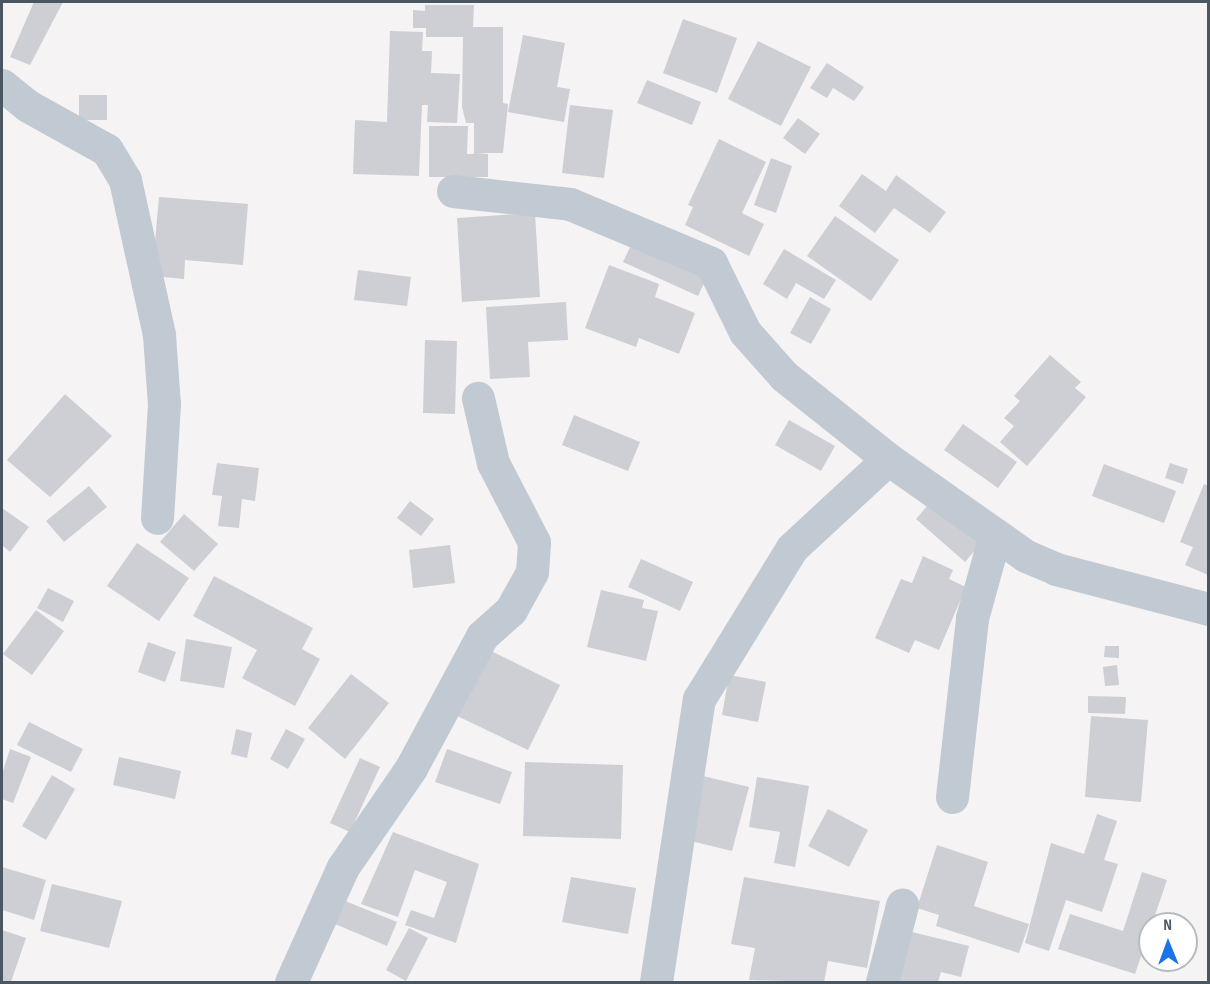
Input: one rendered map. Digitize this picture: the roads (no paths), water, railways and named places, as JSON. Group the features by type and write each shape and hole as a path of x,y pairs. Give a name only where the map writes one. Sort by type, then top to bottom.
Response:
{"street":[{"path":"2,85 28,106 107,150 125,180 159,335 164,404 157,518"},
{"path":"453,191 570,204 711,263 745,332 784,376 888,459 995,534 1056,569 1209,609"},
{"path":"291,982 343,867 411,768 482,636 511,610 532,572 534,542 493,463 478,398"},
{"path":"656,982 699,699 792,548 888,459"},
{"path":"952,797 972,618 995,534"},
{"path":"882,982 902,905"}]}
